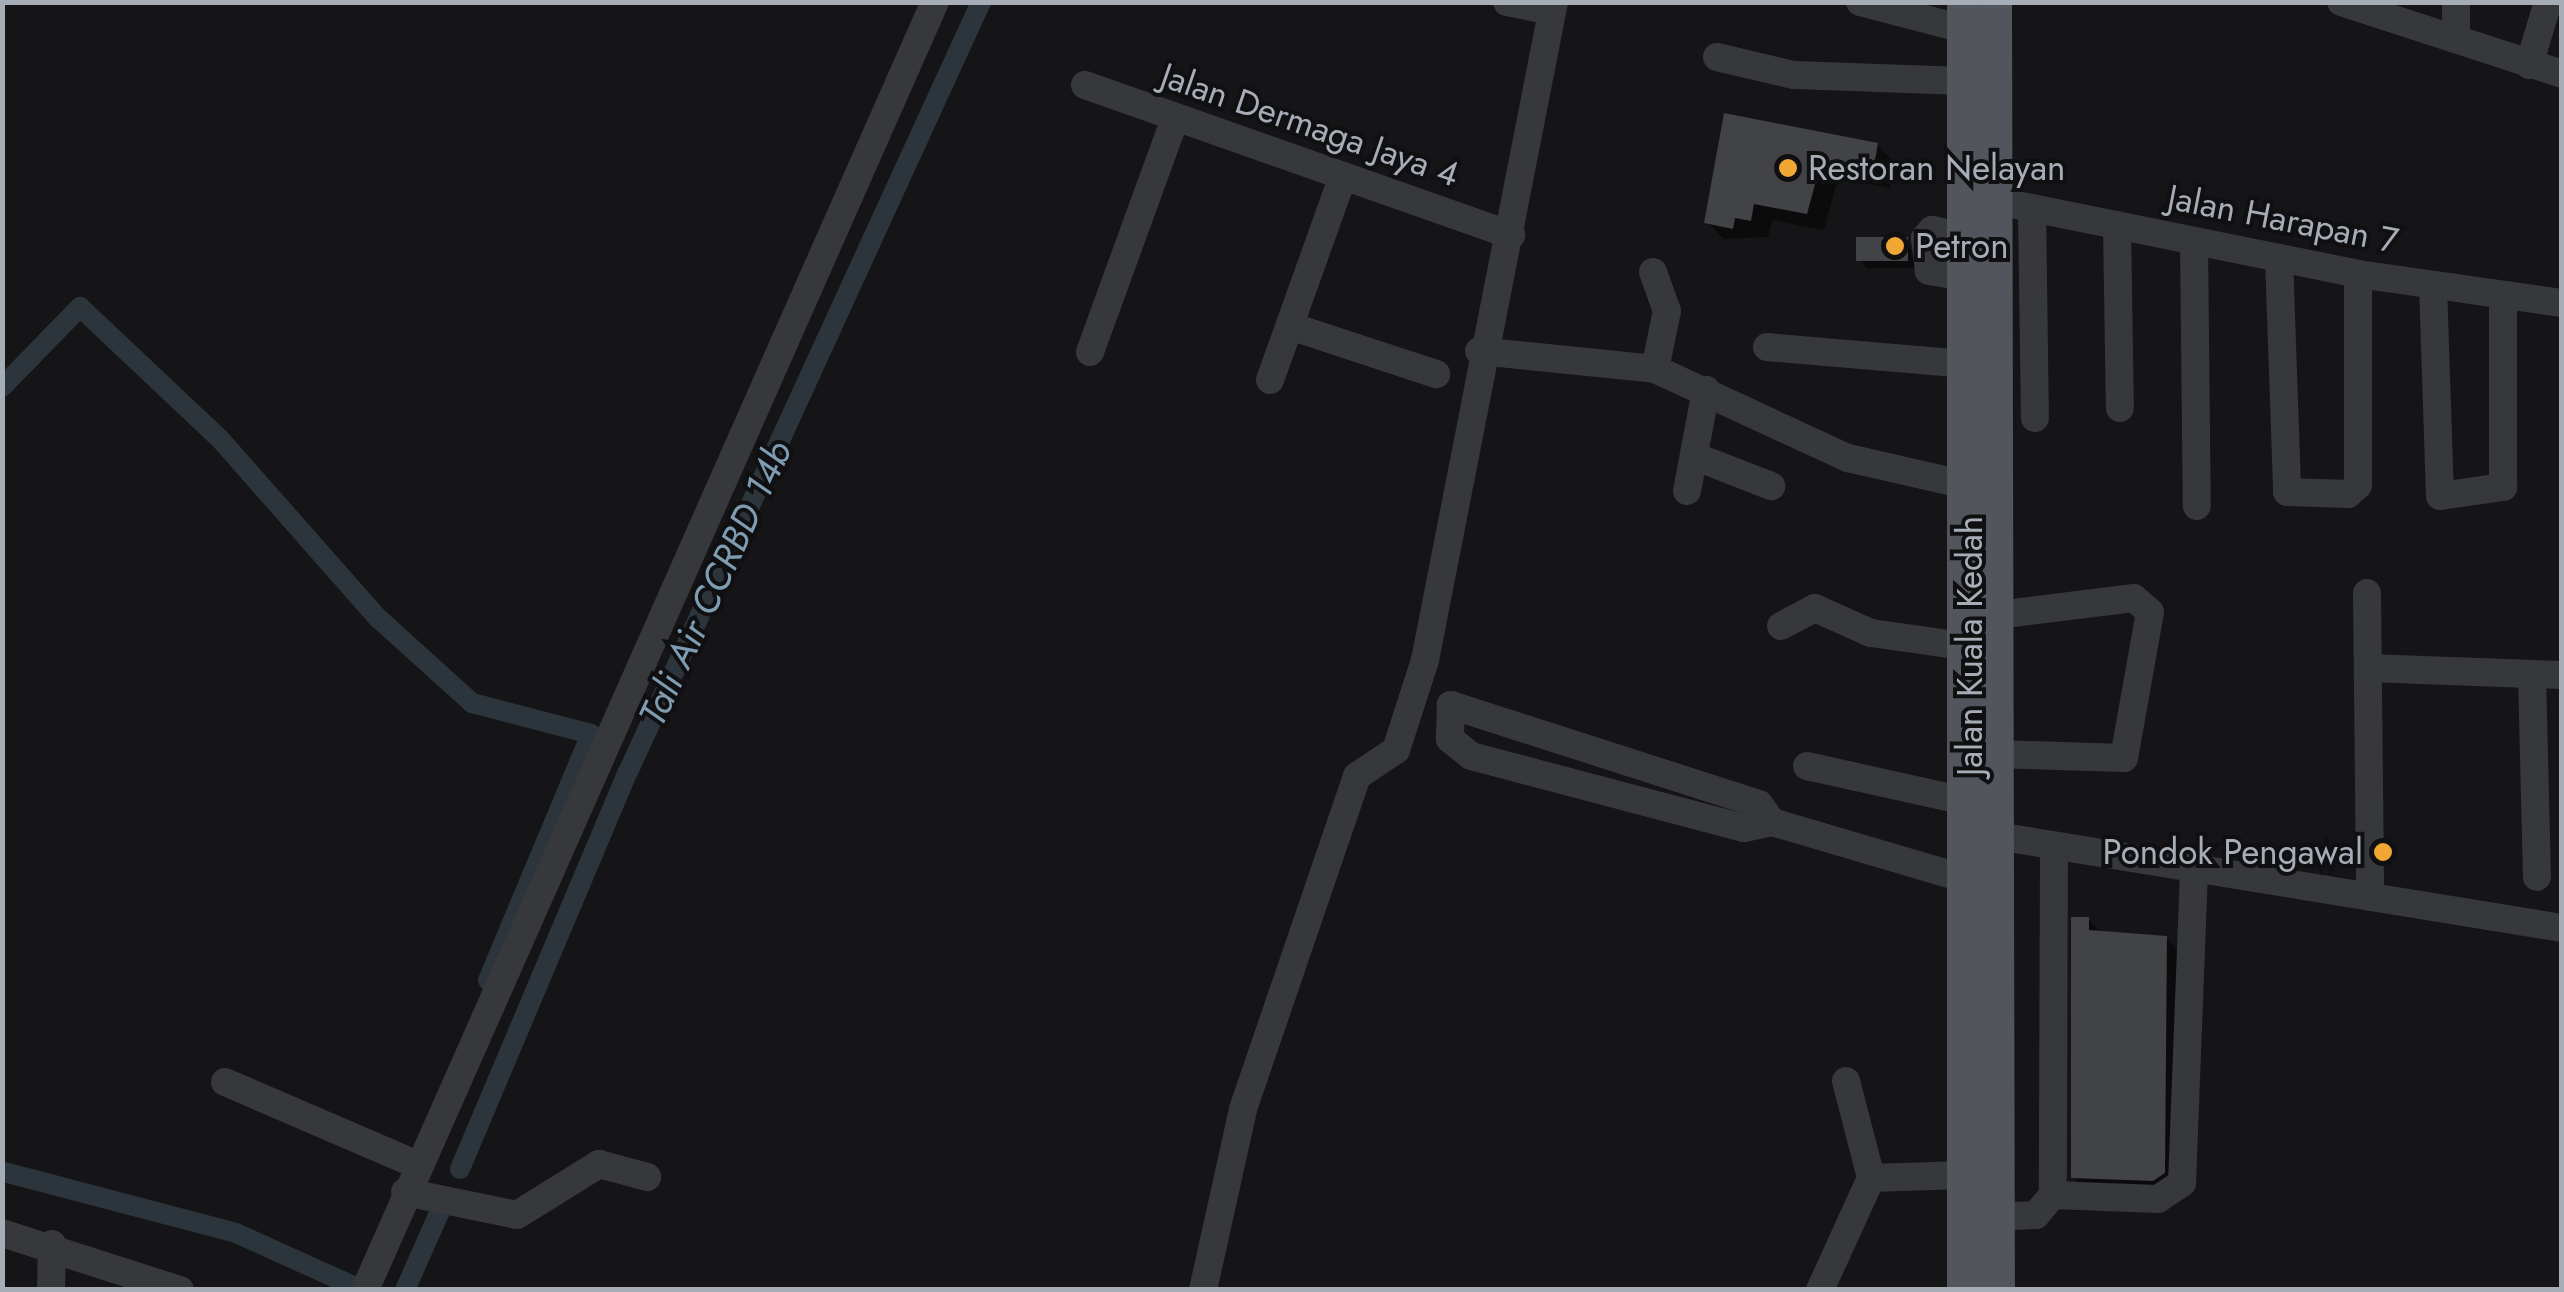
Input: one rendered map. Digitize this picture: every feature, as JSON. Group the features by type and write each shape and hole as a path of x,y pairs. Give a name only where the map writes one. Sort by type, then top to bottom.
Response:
{"main road":[{"name":"Jalan Kuala Kedah","path":"1994,2 1997,1290"},
{"name":"Jalan Kuala Kedah","path":"1964,16 1964,364 1970,486 1964,1290"},
{"path":"1964,364 1984,357 1993,341"}],"street":[{"path":"367,1282 415,1164 935,2"},
{"path":"1203,1290 1242,1110 1356,776 1396,750 1442,595 1479,350 1511,235 1553,7 1507,2"},
{"path":"1860,2 1964,16"},
{"path":"2341,2 2456,34 2529,65 2562,74"},
{"path":"2456,2 2456,34"},
{"path":"2529,65 2548,2"},
{"path":"1717,57 1794,74 1964,82"},
{"name":"Jalan Dermaga Jaya 4","path":"1085,85 1342,179 1511,235"},
{"path":"1090,352 1175,118"},
{"path":"1270,380 1342,179"},
{"name":"Jalan Harapan 7","path":"1992,200 2358,274 2562,303"},
{"path":"2032,208 2035,418"},
{"path":"2117,225 2120,408"},
{"path":"2194,241 2198,506"},
{"path":"2279,258 2282,488 2355,491 2358,274"},
{"path":"1652,272 1667,310 1655,369"},
{"path":"2434,285 2436,494 2500,489 2503,295"},
{"path":"1290,326 1436,374"},
{"path":"1767,347 1964,364"},
{"path":"1479,350 1655,369 1848,458 1970,486"},
{"path":"1687,491 1706,390"},
{"path":"1694,456 1772,486"},
{"path":"2367,593 2370,897"},
{"path":"1996,754 2124,758 2150,612 2134,598 1997,614"},
{"path":"1782,626 1815,608 1871,633 1970,646"},
{"path":"2368,668 2562,675"},
{"path":"2532,674 2537,877"},
{"path":"1772,822 1759,804 1451,705 1450,740 1470,756 1744,828 1772,822 1969,880"},
{"path":"1807,766 1970,802"},
{"path":"1997,836 2562,928"},
{"path":"1996,1217 2036,1215 2053,1195 2054,846"},
{"path":"2053,1195 2158,1199 2182,1183 2194,868"},
{"path":"1820,1290 1871,1178 1846,1081"},
{"path":"225,1082 415,1164"},
{"path":"406,1192 517,1215 598,1164 647,1178"},
{"path":"1871,1178 1964,1175"},
{"path":"2,1233 46,1242 180,1290"},
{"path":"46,1242 51,1290"}],"building":[{"path":"1724,113 1878,143 1873,172 1821,162 1807,214 1754,204 1751,221 1735,218 1733,229 1704,223"},
{"path":"1856,237 1908,237 1908,261 1856,261"},
{"path":"2071,917 2089,917 2089,930 2167,936 2165,1173 2153,1181 2071,1178"}],"waterway":[{"name":"Tali Air CCRBD 14b","path":"460,1169 628,772 981,2"},
{"path":"2,387 80,307 220,439 378,618 472,703 591,734 488,980"},
{"path":"4,1172 236,1233 362,1290"},
{"name":"Tali Air CCRBD 14b","path":"405,1290 440,1211"}],"place":[{"name":"Restoran Nelayan","path":"1788,168"},
{"name":"Petron","path":"1895,246"},
{"name":"Pondok Pengawal","path":"2383,852"}]}
